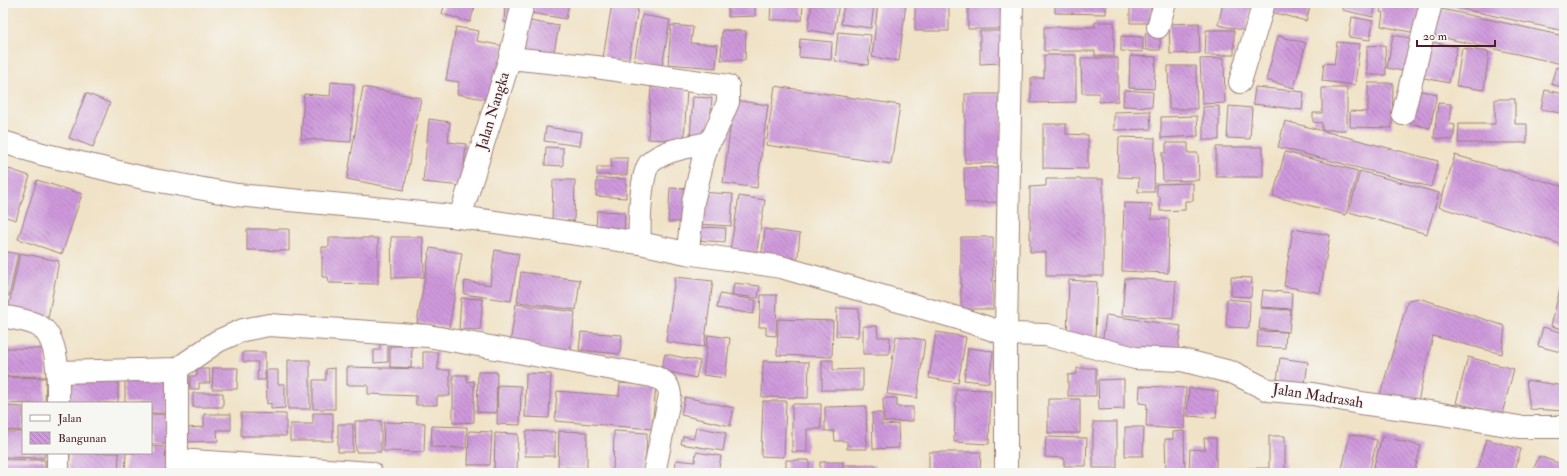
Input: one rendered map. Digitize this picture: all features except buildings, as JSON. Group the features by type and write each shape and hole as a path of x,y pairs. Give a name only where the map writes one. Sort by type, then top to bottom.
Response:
{"street":[{"name":"Jalan Nangka","path":"460,217 510,58 523,3"},
{"path":"1006,473 1006,334 1012,3"},
{"path":"1158,28 1165,3"},
{"path":"1240,82 1264,3"},
{"path":"1403,114 1431,3"},
{"path":"510,58 596,67 728,86 728,102 714,135 708,143 693,202 690,241 686,253"},
{"name":"Jalan Madrasah","path":"3,142 42,154 148,179 238,195 364,206 460,217 640,243 736,262 781,267 1006,334 1046,335 1135,358 1182,360 1234,373 1268,390 1313,394 1360,403 1436,413 1518,427 1564,427"},
{"path":"640,243 641,204 644,178 649,164 678,149 708,143"},
{"path":"3,316 39,326 46,332 51,342 58,372 58,402"},
{"path":"58,372 177,369 218,341 243,330 269,325 428,336 663,379 669,386 670,395 654,473"},
{"path":"177,369 177,467 371,473"},
{"path":"58,454 58,473"}]}
